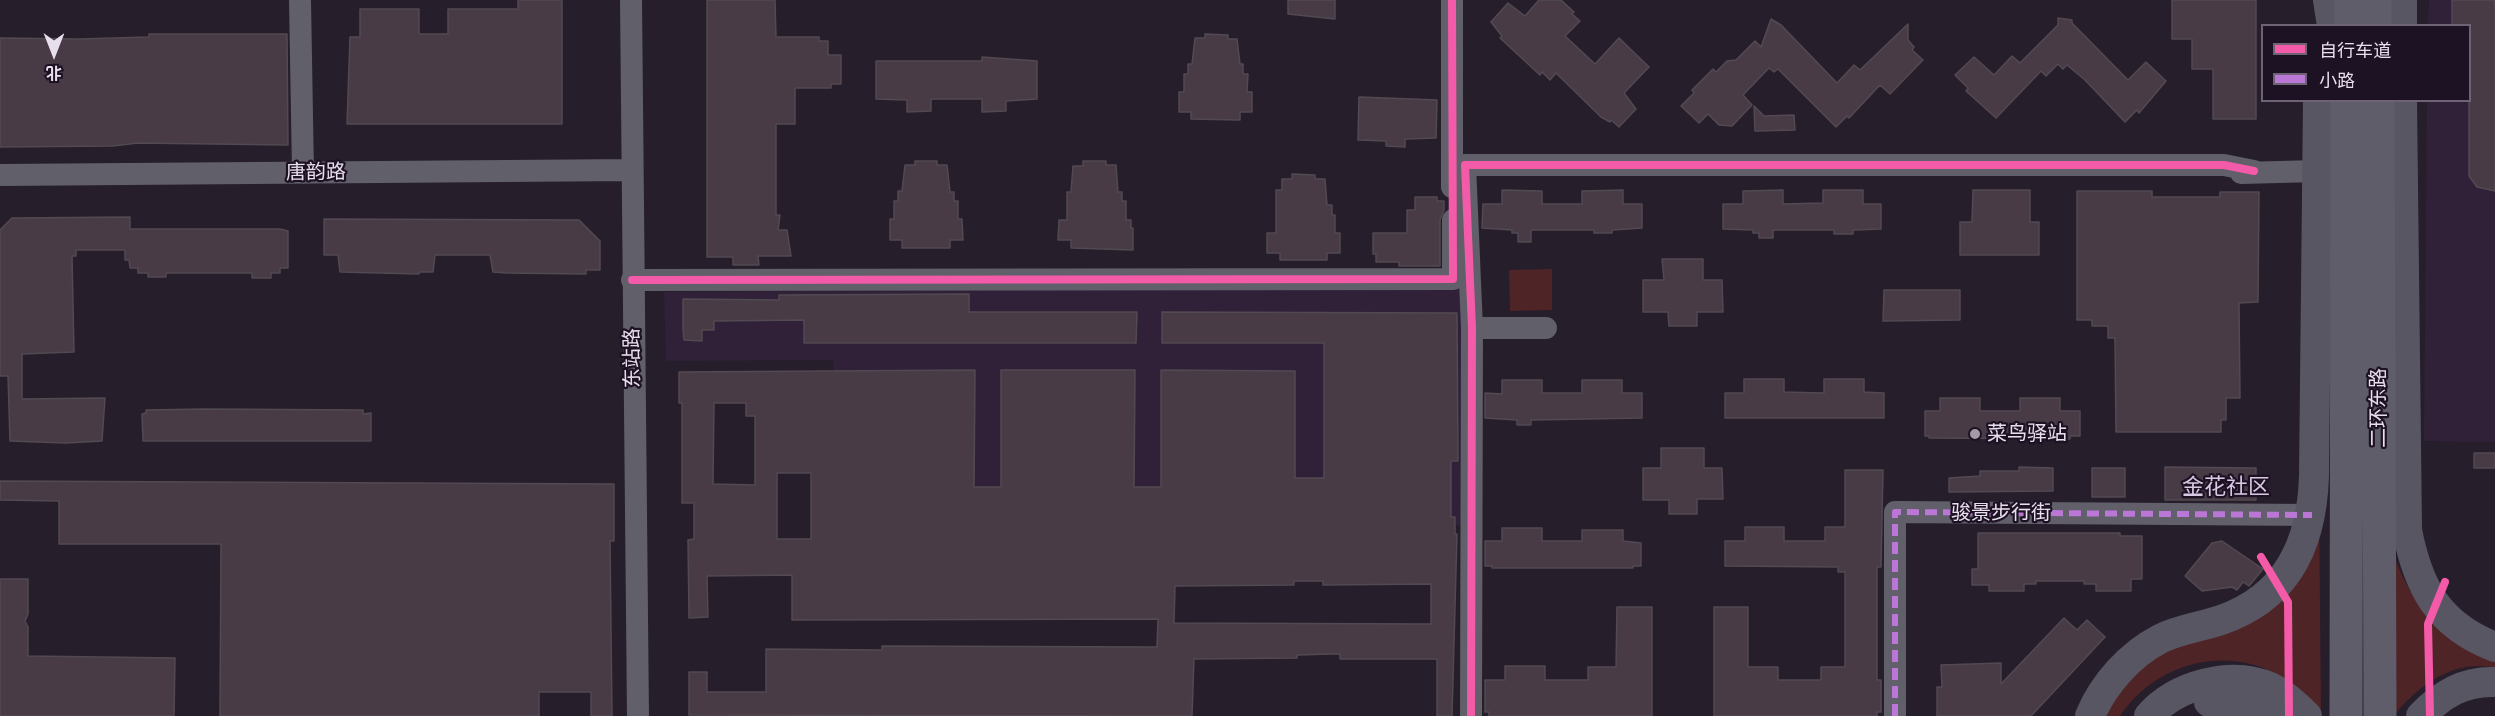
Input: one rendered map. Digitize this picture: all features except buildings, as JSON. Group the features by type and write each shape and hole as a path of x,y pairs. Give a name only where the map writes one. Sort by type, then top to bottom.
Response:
{"highway":[{"path":"2350,0 2351,24"},
{"path":"2375,0 2375,24"},
{"name":"二环东路","path":"2346,716 2347,102"},
{"name":"二环东路","path":"2378,102 2380,716"}],"main road":[{"path":"2311,0 2312,24"},
{"path":"2328,0 2332,24"},
{"path":"2383,24 2386,0"},
{"path":"2402,0 2402,24"},
{"path":"2090,716 2101,694 2119,672 2151,644 2170,634 2222,620 2264,598 2284,577 2297,557 2312,515 2318,102"},
{"path":"2402,102 2407,530 2414,562 2432,602 2462,630 2495,647"},
{"path":"2149,716 2161,704 2184,691 2210,683 2235,681 2269,687 2307,716"},
{"path":"2421,716 2453,690 2477,682 2495,682"},
{"path":"2449,716 2469,704 2495,699"},
{"path":"2170,716 2199,704 2228,700 2243,702 2277,716"}],"street":[{"path":"300,0 303,173"},
{"name":"东站路","path":"631,0 638,716"},
{"path":"632,280 1453,279 1452,0"},
{"path":"1471,716 1472,328 1465,165 2224,165 2254,171"},
{"name":"唐韵路","path":"0,175 632,170"},
{"path":"2156,177 2218,177 2254,171 2318,171"},
{"path":"1472,328 1546,328"},
{"name":"骏景步行街","path":"1896,716 1895,512 2312,515"}],"shaded area":[{"path":"2429,0 2495,0 2495,442 2424,441 2427,102 2471,102 2471,24 2428,24"},
{"path":"1552,269 1552,310 1510,311 1509,270"},
{"path":"1465,288 1466,525 835,537 833,360 666,361 664,292"},
{"path":"2319,505 2321,713 2300,690 2275,673 2248,663 2220,660 2192,664 2165,675 2141,692 2120,716 2102,716 2115,691 2149,658 2235,622"},
{"path":"2394,555 2411,593 2422,607 2446,629 2495,659 2495,668 2466,667 2439,676 2415,693 2395,714"}],"marked path":[{"path":"1895,716 1895,512 2312,515"}],"cycle path":[{"path":"632,280 1453,279 1452,0"},
{"path":"1471,716 1472,328 1465,165 2224,165 2254,171"},
{"path":"2261,557 2288,602 2289,716"},
{"path":"2430,716 2428,624 2445,582"}],"place":[{"name":"菜鸟驿站","path":"1975,434"}],"district":[{"name":"金花社区","path":"2226,488"}]}
